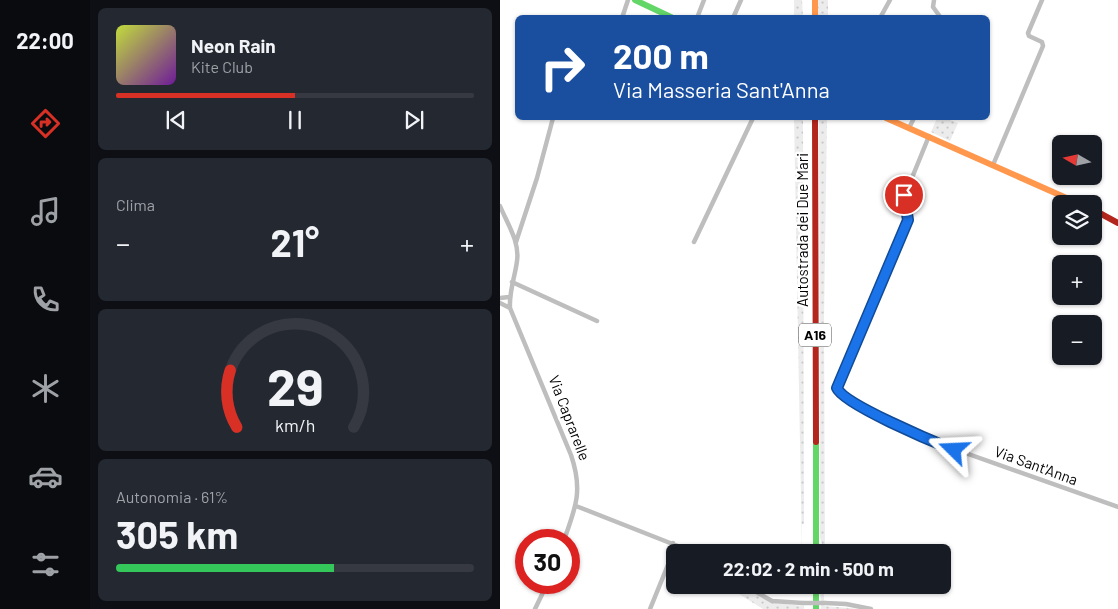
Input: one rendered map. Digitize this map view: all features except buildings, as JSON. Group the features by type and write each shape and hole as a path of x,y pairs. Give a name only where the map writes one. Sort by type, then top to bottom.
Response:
{"main road":[{"path":"635,0 666,15"},
{"path":"808,0 808,15"},
{"path":"815,0 815,15"},
{"name":"Autostrada dei Due Mari","path":"809,120 810,544"},
{"name":"Autostrada dei Due Mari","path":"815,120 816,544"},
{"path":"891,120 1062,195"},
{"path":"1102,214 1118,223"},
{"path":"810,594 810,609"},
{"path":"816,594 816,609"}],"street":[{"path":"623,15 628,0"},
{"path":"698,15 704,0"},
{"path":"734,15 741,0"},
{"path":"882,15 890,0"},
{"path":"934,0 933,7 939,15"},
{"path":"993,165 1043,46 1042,42 1028,34 1042,0"},
{"path":"516,242 537,178 552,120"},
{"path":"694,242 752,120"},
{"path":"909,128 913,120"},
{"name":"Via Sant'Anna","path":"929,136 904,195 908,220 838,383 839,392 877,415 940,444 1118,508"},
{"path":"500,206 516,242"},
{"name":"Via Caprarelle","path":"516,242 517,261 509,297 510,308 575,468 579,489 576,506 568,529"},
{"path":"512,282 597,321"},
{"path":"500,298 509,297"},
{"path":"500,303 510,308"},
{"path":"576,506 673,543 674,549 650,609"},
{"path":"535,609 542,594"},
{"path":"760,594 774,602 846,604 871,609"}],"shaded area":[{"path":"794,0 802,0 803,15 794,15"},
{"path":"818,0 828,0 828,15 818,15"},
{"path":"794,120 803,120 804,524 802,524 802,544"},
{"path":"819,120 827,120 824,321 825,544 822,544 820,538"},
{"path":"936,120 950,120 958,123 950,141 931,132"},
{"path":"739,594 758,594 774,603 804,606 804,609 763,609"},
{"path":"820,594 824,594 824,606 861,609 821,609"}],"traffic: fast":[{"path":"635,0 667,15"},
{"path":"816,442 816,544"},
{"path":"816,594 816,609"}],"traffic: slow":[{"path":"815,0 815,15"},
{"path":"891,120 1060,195"}],"traffic: jam":[{"path":"815,120 816,442"},
{"path":"1102,214 1118,223"}],"route":[{"path":"904,195 909,214 908,220 837,388 841,395 877,415 954,450"}]}
